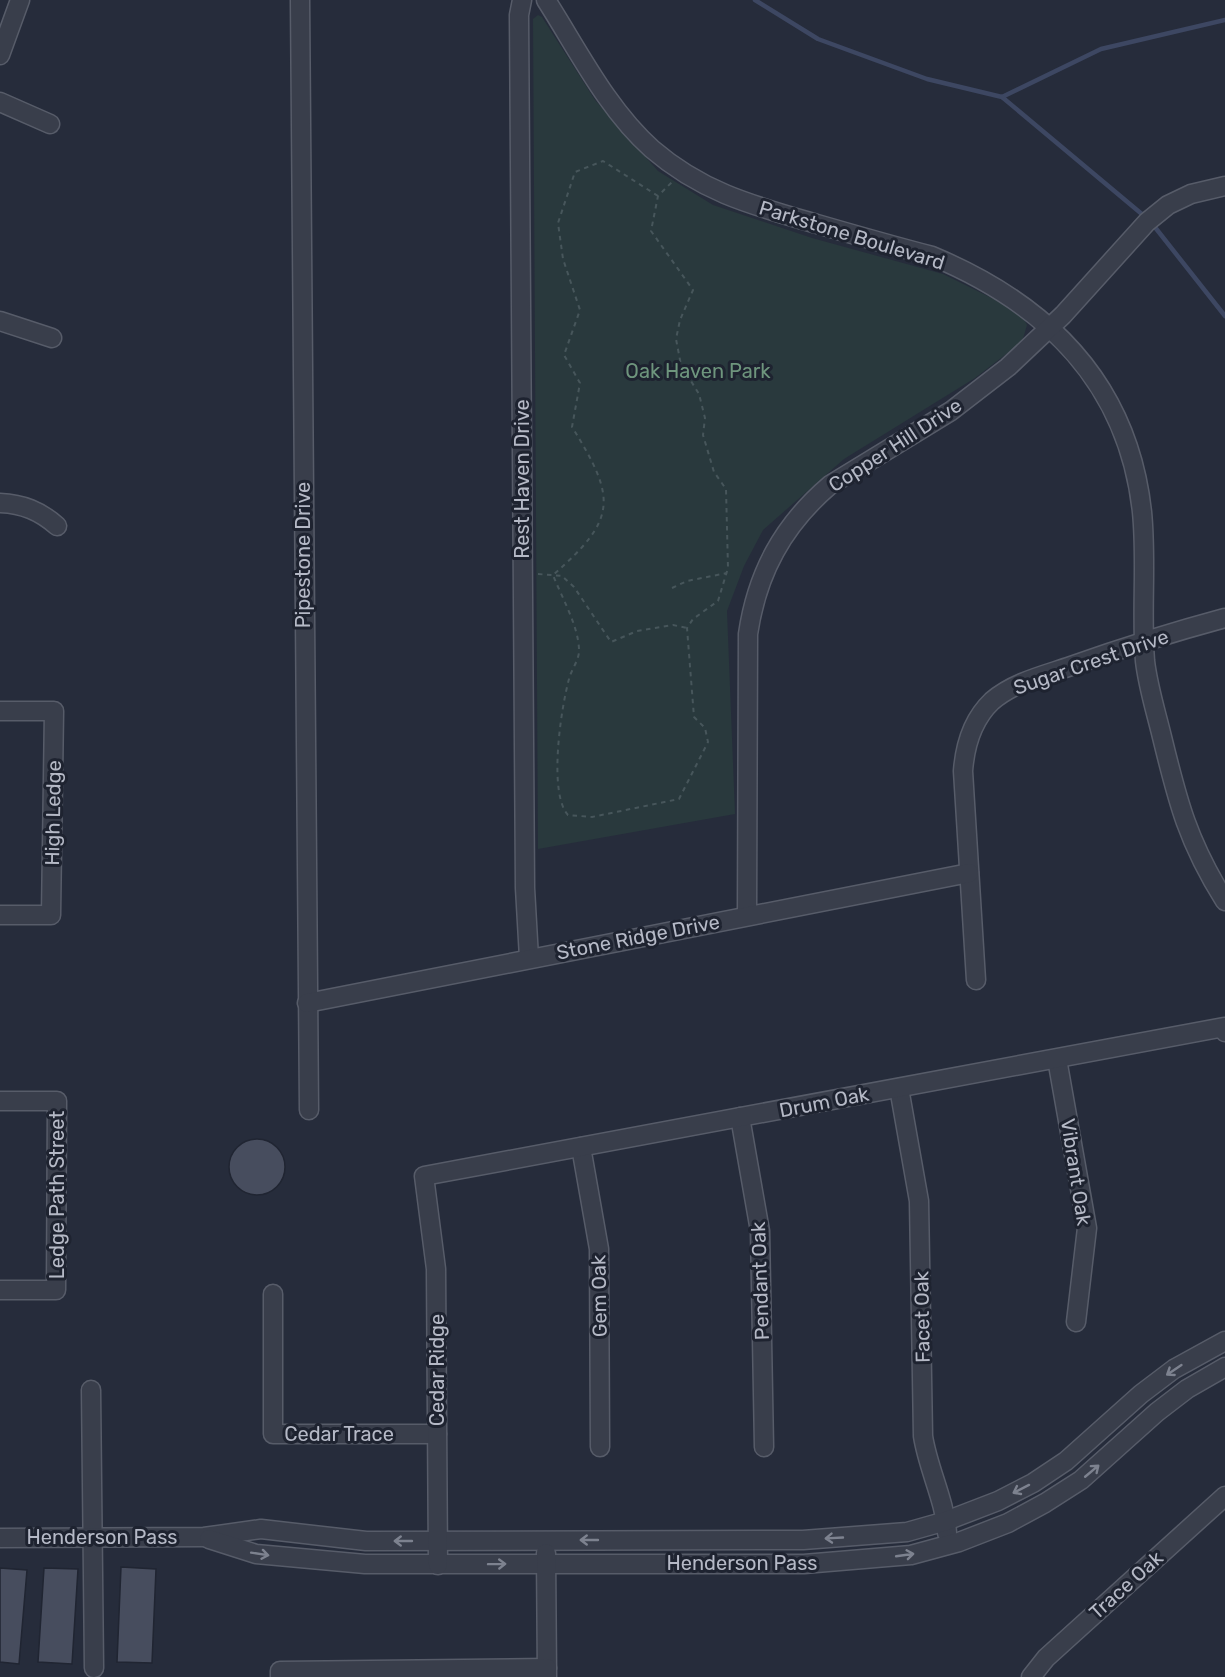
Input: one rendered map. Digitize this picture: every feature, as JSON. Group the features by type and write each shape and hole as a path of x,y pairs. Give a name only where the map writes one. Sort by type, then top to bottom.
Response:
{"street":[{"path":"0,55 20,0"},
{"name":"Pipestone Drive","path":"300,0 309,1110"},
{"name":"Rest Haven Drive","path":"522,0 519,27 525,888 529,958"},
{"name":"Parkstone Boulevard","path":"546,0 617,108 651,148 686,175 705,187 740,202 950,264 991,284 1023,306 1077,352 1097,381 1126,443 1142,511 1144,640 1149,684 1177,801 1201,862 1225,901"},
{"path":"0,102 50,124"},
{"name":"Copper Hill Drive","path":"747,916 748,634 757,591 774,551 798,515 830,485 951,411 1008,367 1049,328 1147,222 1168,206 1191,194 1225,186"},
{"path":"0,321 52,338"},
{"path":"0,503 20,504 49,519 57,526"},
{"name":"Sugar Crest Drive","path":"976,980 963,771 965,752 980,716 993,701 1026,681 1144,640 1225,618"},
{"name":"High Ledge","path":"0,711 54,711 51,915 0,915"},
{"name":"Stone Ridge Drive","path":"307,1003 969,873"},
{"name":"Drum Oak","path":"424,1176 1225,1030"},
{"name":"Vibrant Oak","path":"1057,1059 1087,1228 1076,1322"},
{"name":"Facet Oak","path":"899,1088 919,1201 923,1436 926,1455 946,1521 948,1545"},
{"name":"Ledge Path Street","path":"0,1101 57,1101 56,1290 0,1290"},
{"name":"Pendant Oak","path":"740,1117 760,1231 764,1447"},
{"name":"Gem Oak","path":"581,1147 599,1249 600,1447"},
{"name":"Cedar Ridge","path":"424,1176 436,1269 438,1565"},
{"name":"Cedar Trace","path":"273,1294 273,1434 437,1434"},
{"name":"Henderson Pass","path":"0,1538 204,1537 261,1528 366,1540 438,1541 803,1540 907,1532 946,1521 998,1501 1033,1483 1074,1454 1141,1394 1174,1369 1225,1341"},
{"name":"Henderson Pass","path":"204,1537 256,1554 365,1564 804,1564 912,1555 948,1545 1008,1523 1046,1503 1081,1480 1156,1412 1187,1389 1225,1367"},
{"path":"91,1390 94,1668"},
{"name":"Trace Oak","path":"1031,1677 1046,1658 1225,1496"},
{"path":"280,1674 547,1673 546,1539"}],"path":[{"path":"603,160 658,196 651,231 693,290 680,320 676,339 681,365 699,394 705,418 703,435 714,472 726,489 727,573 718,602 693,619 687,628 694,717 705,728 708,736 679,799 592,817 568,815 561,807 557,774 560,732 568,680 580,651 573,624 554,575 584,548 594,535 605,507 596,465 572,427 580,383 564,355 580,310 563,259 558,223 574,172 603,160"},
{"path":"523,573 562,576 574,587 611,642 646,629 673,625 687,628"},
{"path":"672,588 687,581 727,573"}],"green space":[{"name":"Oak Haven Park","path":"538,15 542,17 595,100 658,171 713,205 812,238 943,274 1020,312 1027,325 1022,342 975,378 844,459 763,530 744,566 727,611 735,814 538,849 533,19"}],"building":[{"path":"252,1139 262,1139 277,1147 283,1156 285,1167 283,1178 277,1187 262,1195 252,1195 241,1190 234,1183 229,1172 229,1162 234,1151 241,1144"},
{"path":"121,1567 156,1569 152,1663 117,1662"},
{"path":"0,1568 27,1570 19,1664 0,1662"},
{"path":"44,1568 78,1569 72,1664 38,1662"}],"waterway":[{"path":"755,0 818,39 927,79 1002,97 1101,49 1225,20"},
{"path":"1002,97 1143,215"},
{"path":"1154,226 1225,316"}]}
